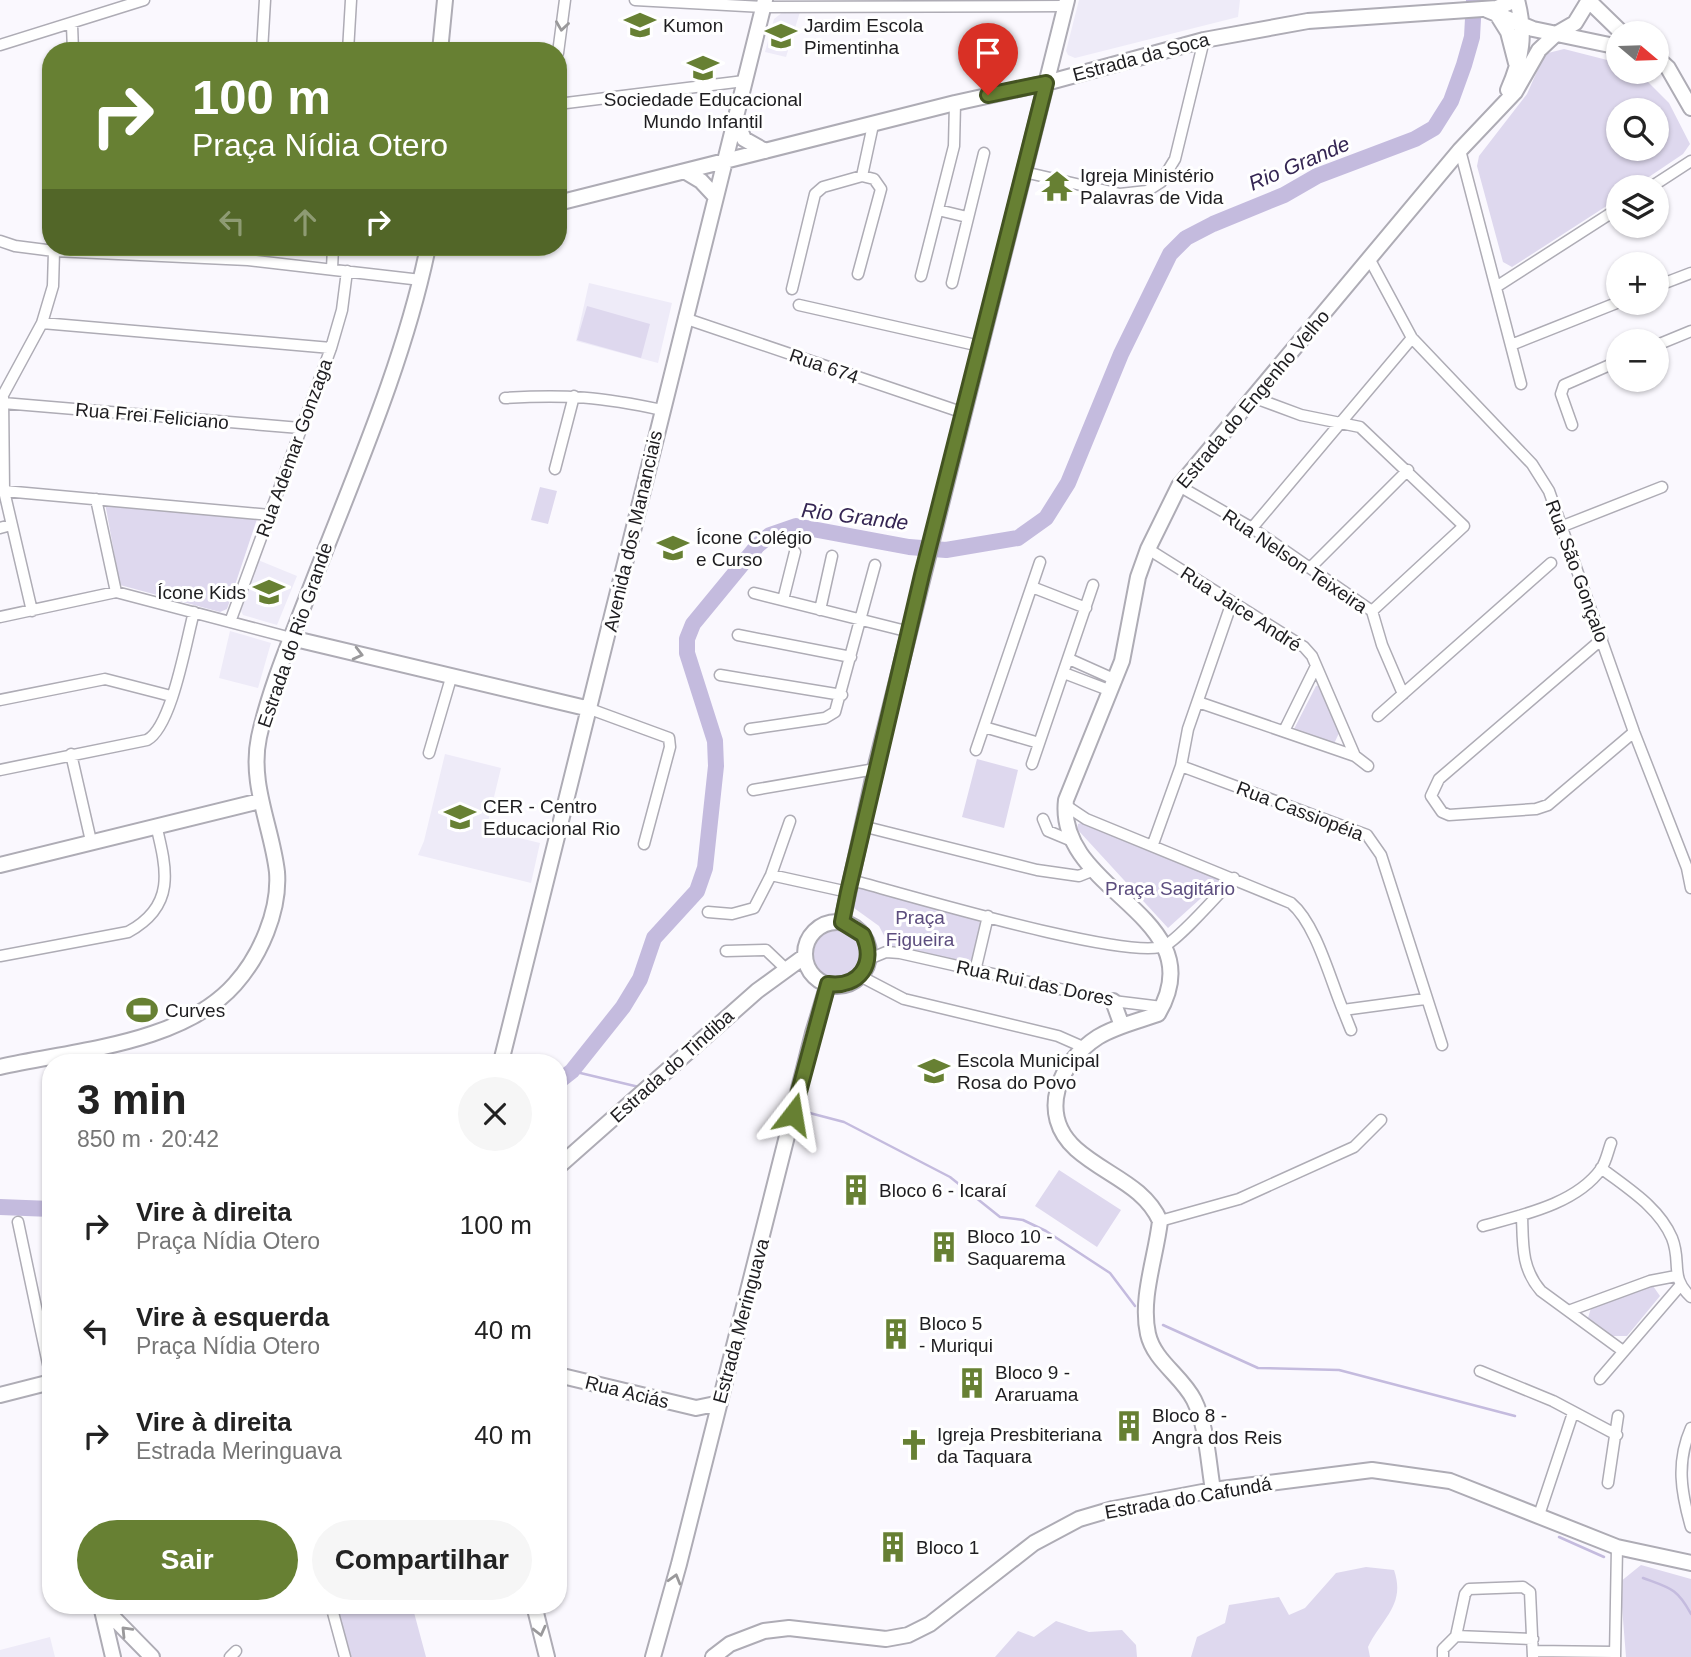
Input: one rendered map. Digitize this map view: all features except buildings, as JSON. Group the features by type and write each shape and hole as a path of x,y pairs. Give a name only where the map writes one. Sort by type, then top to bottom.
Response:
{"street":[{"path":"0,45 72,25 145,0"},
{"path":"263,42 265,0"},
{"path":"349,42 351,0"},
{"path":"441,42 444,0"},
{"path":"559,42 565,0"},
{"path":"635,0 764,4 1066,3 922,575 875,769 842,922"},
{"name":"Estrada da Soca","path":"1487,11 1516,0"},
{"name":"Estrada do Engenho Velho","path":"1500,107 1517,67 1523,43 1524,24 1516,0"},
{"path":"1590,0 1610,21"},
{"name":"Estrada do Engenho Velho","path":"1166,945 1094,870 1072,841 1065,821 1065,805 1073,779 1114,685 1128,641 1138,578 1148,549 1179,486 1460,150 1515,92 1539,50 1556,34 1576,23 1590,0"},
{"name":"Avenida dos Mananciais","path":"503,1054 764,4"},
{"name":"Estrada da Soca","path":"567,201 955,103 1046,83 1204,40 1282,24 1437,8 1487,11 1524,24"},
{"path":"1487,11 1508,32 1517,67"},
{"path":"1524,24 1606,44"},
{"path":"72,25 73,42"},
{"path":"1024,172 1120,194 1147,191 1161,182 1175,159 1204,40"},
{"path":"1670,72 1683,85 1691,108"},
{"path":"567,103 744,81"},
{"path":"921,276 956,136 955,103"},
{"path":"735,117 744,139 765,151"},
{"path":"862,176 873,125"},
{"path":"1460,150 1521,384"},
{"path":"952,283 984,153"},
{"path":"1669,175 1691,161"},
{"path":"686,172 701,181 715,196"},
{"path":"792,289 815,194 823,187 862,176 874,179 881,189 858,274"},
{"path":"938,210 967,217"},
{"path":"1496,287 1606,216"},
{"path":"0,241 42,249"},
{"path":"32,611 5,527 3,403 6,384 42,323 53,285 54,256"},
{"path":"186,256 248,260 421,280"},
{"path":"248,256 248,260"},
{"path":"332,269 333,256"},
{"name":"Estrada do Rio Grande","path":"57,1054 172,1028 207,1009 222,997 249,965 261,945 276,892 277,872 260,801 259,740 291,638 365,446 421,280 426,256"},
{"name":"Rua São Gonçalo","path":"1370,260 1412,338 1532,464 1549,491 1634,732 1687,869 1691,888"},
{"name":"Rua Ademar Gonzaga","path":"230,622 331,348 342,310 347,271"},
{"path":"1669,281 1691,273"},
{"path":"799,305 980,346"},
{"path":"1511,345 1606,307"},
{"name":"Rua 674","path":"684,318 964,413"},
{"path":"42,323 331,348"},
{"path":"1669,340 1691,331"},
{"path":"1252,528 1412,338"},
{"path":"1572,425 1562,394 1564,385 1606,367"},
{"path":"555,469 573,396"},
{"path":"505,398 611,398 662,410"},
{"path":"1255,398 1337,424 1360,427 1464,526 1372,611"},
{"name":"Rua Frei Feliciano","path":"3,403 300,428"},
{"path":"1311,567 1408,470"},
{"name":"Rua Nelson Teixeira","path":"1179,486 1252,528 1372,611 1382,645 1403,694"},
{"path":"1563,526 1662,487"},
{"path":"4,492 270,514"},
{"path":"96,499 116,592"},
{"name":"Rua Jaice André","path":"1148,549 1291,636 1312,656 1355,756"},
{"path":"783,600 795,552"},
{"path":"820,610 832,556"},
{"path":"976,750 1040,562"},
{"path":"1378,716 1551,563"},
{"path":"750,729 825,718 838,707 875,565"},
{"path":"1032,764 1093,585"},
{"path":"1032,587 1086,608"},
{"path":"0,617 116,592 451,678 590,709 669,738 670,747 644,844"},
{"path":"754,593 910,632"},
{"path":"1153,844 1181,766 1188,729 1232,602"},
{"path":"0,770 147,740 155,736 171,696 194,612"},
{"path":"738,635 851,657"},
{"path":"1602,639 1439,779 1431,796 1442,812 1448,815 1536,809 1548,804 1634,732"},
{"path":"1069,660 1114,685"},
{"path":"1284,731 1316,666"},
{"path":"1064,673 1114,685"},
{"path":"720,675 842,695"},
{"path":"429,753 451,678"},
{"path":"0,700 105,679 171,696"},
{"path":"1198,702 1355,756 1368,766"},
{"path":"984,727 1039,743"},
{"path":"71,754 91,841"},
{"name":"Rua Cassiopéia","path":"1181,766 1367,835 1381,855 1441,1045"},
{"path":"753,790 875,769"},
{"path":"0,865 260,801"},
{"path":"1065,805 1086,818 1291,903 1301,911 1351,1030"},
{"path":"1043,818 1048,831 1072,841"},
{"path":"1065,821 1086,818"},
{"path":"708,912 732,914 754,908 771,875 790,821"},
{"path":"0,956 128,932 149,918 157,908 166,879 156,825"},
{"path":"862,826 1037,870 1079,876 1110,887"},
{"path":"1079,876 1094,870"},
{"path":"771,875 849,886 1137,950 1166,945 1234,878"},
{"path":"975,971 988,916"},
{"path":"830,922 842,922 863,935 869,959 860,976 851,982 828,984 807,963 812,935 830,922"},
{"path":"1166,945 1172,969 1171,986 1158,1014 1122,1026 1083,1048 1057,1084 1054,1101 1061,1129 1073,1146 1089,1160 1144,1195 1160,1221 1147,1299 1148,1334 1153,1349 1186,1386 1195,1402 1213,1490"},
{"path":"726,951 766,950 788,969"},
{"name":"Rua Rui das Dores","path":"869,959 893,952 1113,1001 1162,1007"},
{"name":"Estrada do Tindiba","path":"567,1159 757,991 788,969 807,963"},
{"path":"860,976 904,999 1058,1036 1083,1048"},
{"name":"Estrada Meringuava","path":"656,1653 828,984"},
{"path":"1343,1010 1425,999"},
{"path":"1113,1001 1122,1026"},
{"name":"Estrada do Rio Grande","path":"0,1067 42,1057"},
{"path":"1160,1221 1239,1199 1354,1147 1381,1120"},
{"path":"1483,1226 1522,1215 1578,1191 1601,1168 1611,1143"},
{"path":"1600,1379 1678,1282 1679,1263 1672,1237 1660,1217 1601,1168"},
{"path":"1522,1215 1524,1265 1532,1280 1541,1291 1623,1351"},
{"path":"18,1222 42,1337"},
{"path":"1570,1310 1650,1281 1678,1282 1691,1297"},
{"path":"1480,1371 1553,1401 1617,1436"},
{"name":"Rua Aciás","path":"567,1377 696,1408 720,1403"},
{"path":"0,1395 42,1383"},
{"name":"Rua Aciás","path":"696,1408 713,1427"},
{"path":"1539,1515 1573,1413"},
{"path":"1608,1483 1618,1416"},
{"path":"1691,1428 1681,1454 1680,1485 1691,1527"},
{"name":"Estrada do Cafundá","path":"713,1657 730,1644 764,1631 789,1628 886,1639 908,1635 930,1624 1034,1543 1079,1519 1113,1509 1213,1490 1372,1470 1409,1473 1450,1481 1617,1548 1691,1563"},
{"path":"1443,1657 1443,1649 1456,1636 1465,1594 1469,1589 1523,1587 1532,1597 1533,1654 1615,1655 1617,1548"},
{"path":"103,1614 113,1657"},
{"path":"110,1614 152,1657"},
{"path":"333,1614 345,1657"},
{"path":"536,1614 547,1657"},
{"path":"1456,1636 1533,1639"}],"shaded area":[{"path":"1079,0 1240,0 1238,17 1075,58 1066,51"},
{"name":"Jardim Escola Pimentinha","path":"783,12 800,12 786,57 765,52 774,19"},
{"path":"589,283 672,303 658,363 576,341"},
{"name":"Ícone Kids","path":"258,560 297,576 277,625 243,615 241,611"},
{"path":"230,631 271,643 258,688 219,678"},
{"name":"CER - Centro Educacional Rio","path":"445,754 501,768 486,830 540,843 531,883 418,855 424,841"},
{"path":"50,1637 55,1657 0,1657 0,1650"}],"green space":[{"path":"1564,49 1606,60 1606,84 1650,84 1664,98 1606,98 1606,161 1669,161 1669,103 1690,144 1683,154 1652,175 1606,175 1606,206 1512,267 1503,262 1477,166 1479,156 1527,94 1542,60 1548,53"},
{"path":"587,306 650,324 641,358 577,340"},
{"path":"540,487 557,491 548,524 531,520"},
{"path":"105,503 257,519 227,609 220,612 120,585"},
{"path":"1320,685 1339,733 1333,746 1293,731 1316,686"},
{"path":"977,759 1018,770 1004,828 962,817"},
{"name":"Praça Sagitário","path":"1081,823 1219,876 1220,881 1168,928 1077,829"},
{"name":"Praça Figueira","path":"860,887 976,918 983,926 974,960 967,964 889,945 879,926 854,908 856,889"},
{"path":"838,930 856,937 863,955 856,973 838,980 820,973 813,955 820,937"},
{"path":"1059,1170 1121,1210 1097,1247 1035,1206"},
{"path":"1646,1286 1653,1286 1660,1296 1627,1336 1612,1336 1588,1318 1591,1308"},
{"path":"1641,1565 1691,1579 1691,1657 1626,1657 1620,1582"},
{"path":"1366,1567 1394,1570 1397,1582 1397,1593 1391,1611 1368,1647 1370,1657 1191,1657 1197,1637 1225,1623 1229,1605 1279,1597 1289,1615 1305,1608 1336,1573"},
{"path":"338,1614 414,1614 426,1657 350,1657"},
{"path":"1056,1621 1089,1632 1122,1630 1136,1645 1137,1657 995,1657 1018,1631 1034,1637"}],"waterway":[{"name":"Rio Grande","path":"567,1075 623,1007 640,979 654,938 697,891 705,868 716,766 715,741 687,653 687,639 693,624 758,545 770,535 796,526 909,547 946,550 1018,538 1046,518 1068,483 1121,354 1170,254 1186,238 1213,224 1284,195 1317,176 1415,139 1434,128 1451,101 1464,65 1472,37 1474,0"},
{"path":"572,1071 639,1087"},
{"path":"802,1111 844,1122 950,1177 1000,1217 1023,1220 1046,1231 1110,1273 1135,1306"},
{"name":"Rio Grande","path":"0,1207 42,1209"},
{"path":"1163,1325 1258,1368 1339,1370 1515,1416"},
{"path":"1559,1537 1604,1557"},
{"path":"1643,1578 1672,1590 1691,1614"}],"place":[{"name":"Kumon","path":"640,25"},
{"name":"Jardim Escola Pimentinha","path":"781,36"},
{"name":"Sociedade Educacional Mundo Infantil","path":"703,68"},
{"name":"Igreja Ministério Palavras de Vida","path":"1057,186"},
{"name":"Ícone Colégio e Curso","path":"673,548"},
{"name":"Ícone Kids","path":"269,592"},
{"name":"CER - Centro Educacional Rio","path":"460,817"},
{"name":"Curves","path":"142,1010"},
{"name":"Escola Municipal Rosa do Povo","path":"934,1071"},
{"name":"Bloco 6 - Icaraí","path":"856,1190"},
{"name":"Bloco 10 - Saquarema","path":"944,1247"},
{"name":"Bloco 5 - Muriqui","path":"896,1334"},
{"name":"Bloco 9 - Araruama","path":"972,1383"},
{"name":"Bloco 8 - Angra dos Reis","path":"1129,1426"},
{"name":"Igreja Presbiteriana da Taquara","path":"914,1445"},
{"name":"Bloco 1","path":"893,1547"}],"route":[{"path":"793,1114 828,984 851,982 860,976 869,959 868,946 863,935 854,926 842,922 848,892 922,575 956,449 1046,83 988,95"}]}
